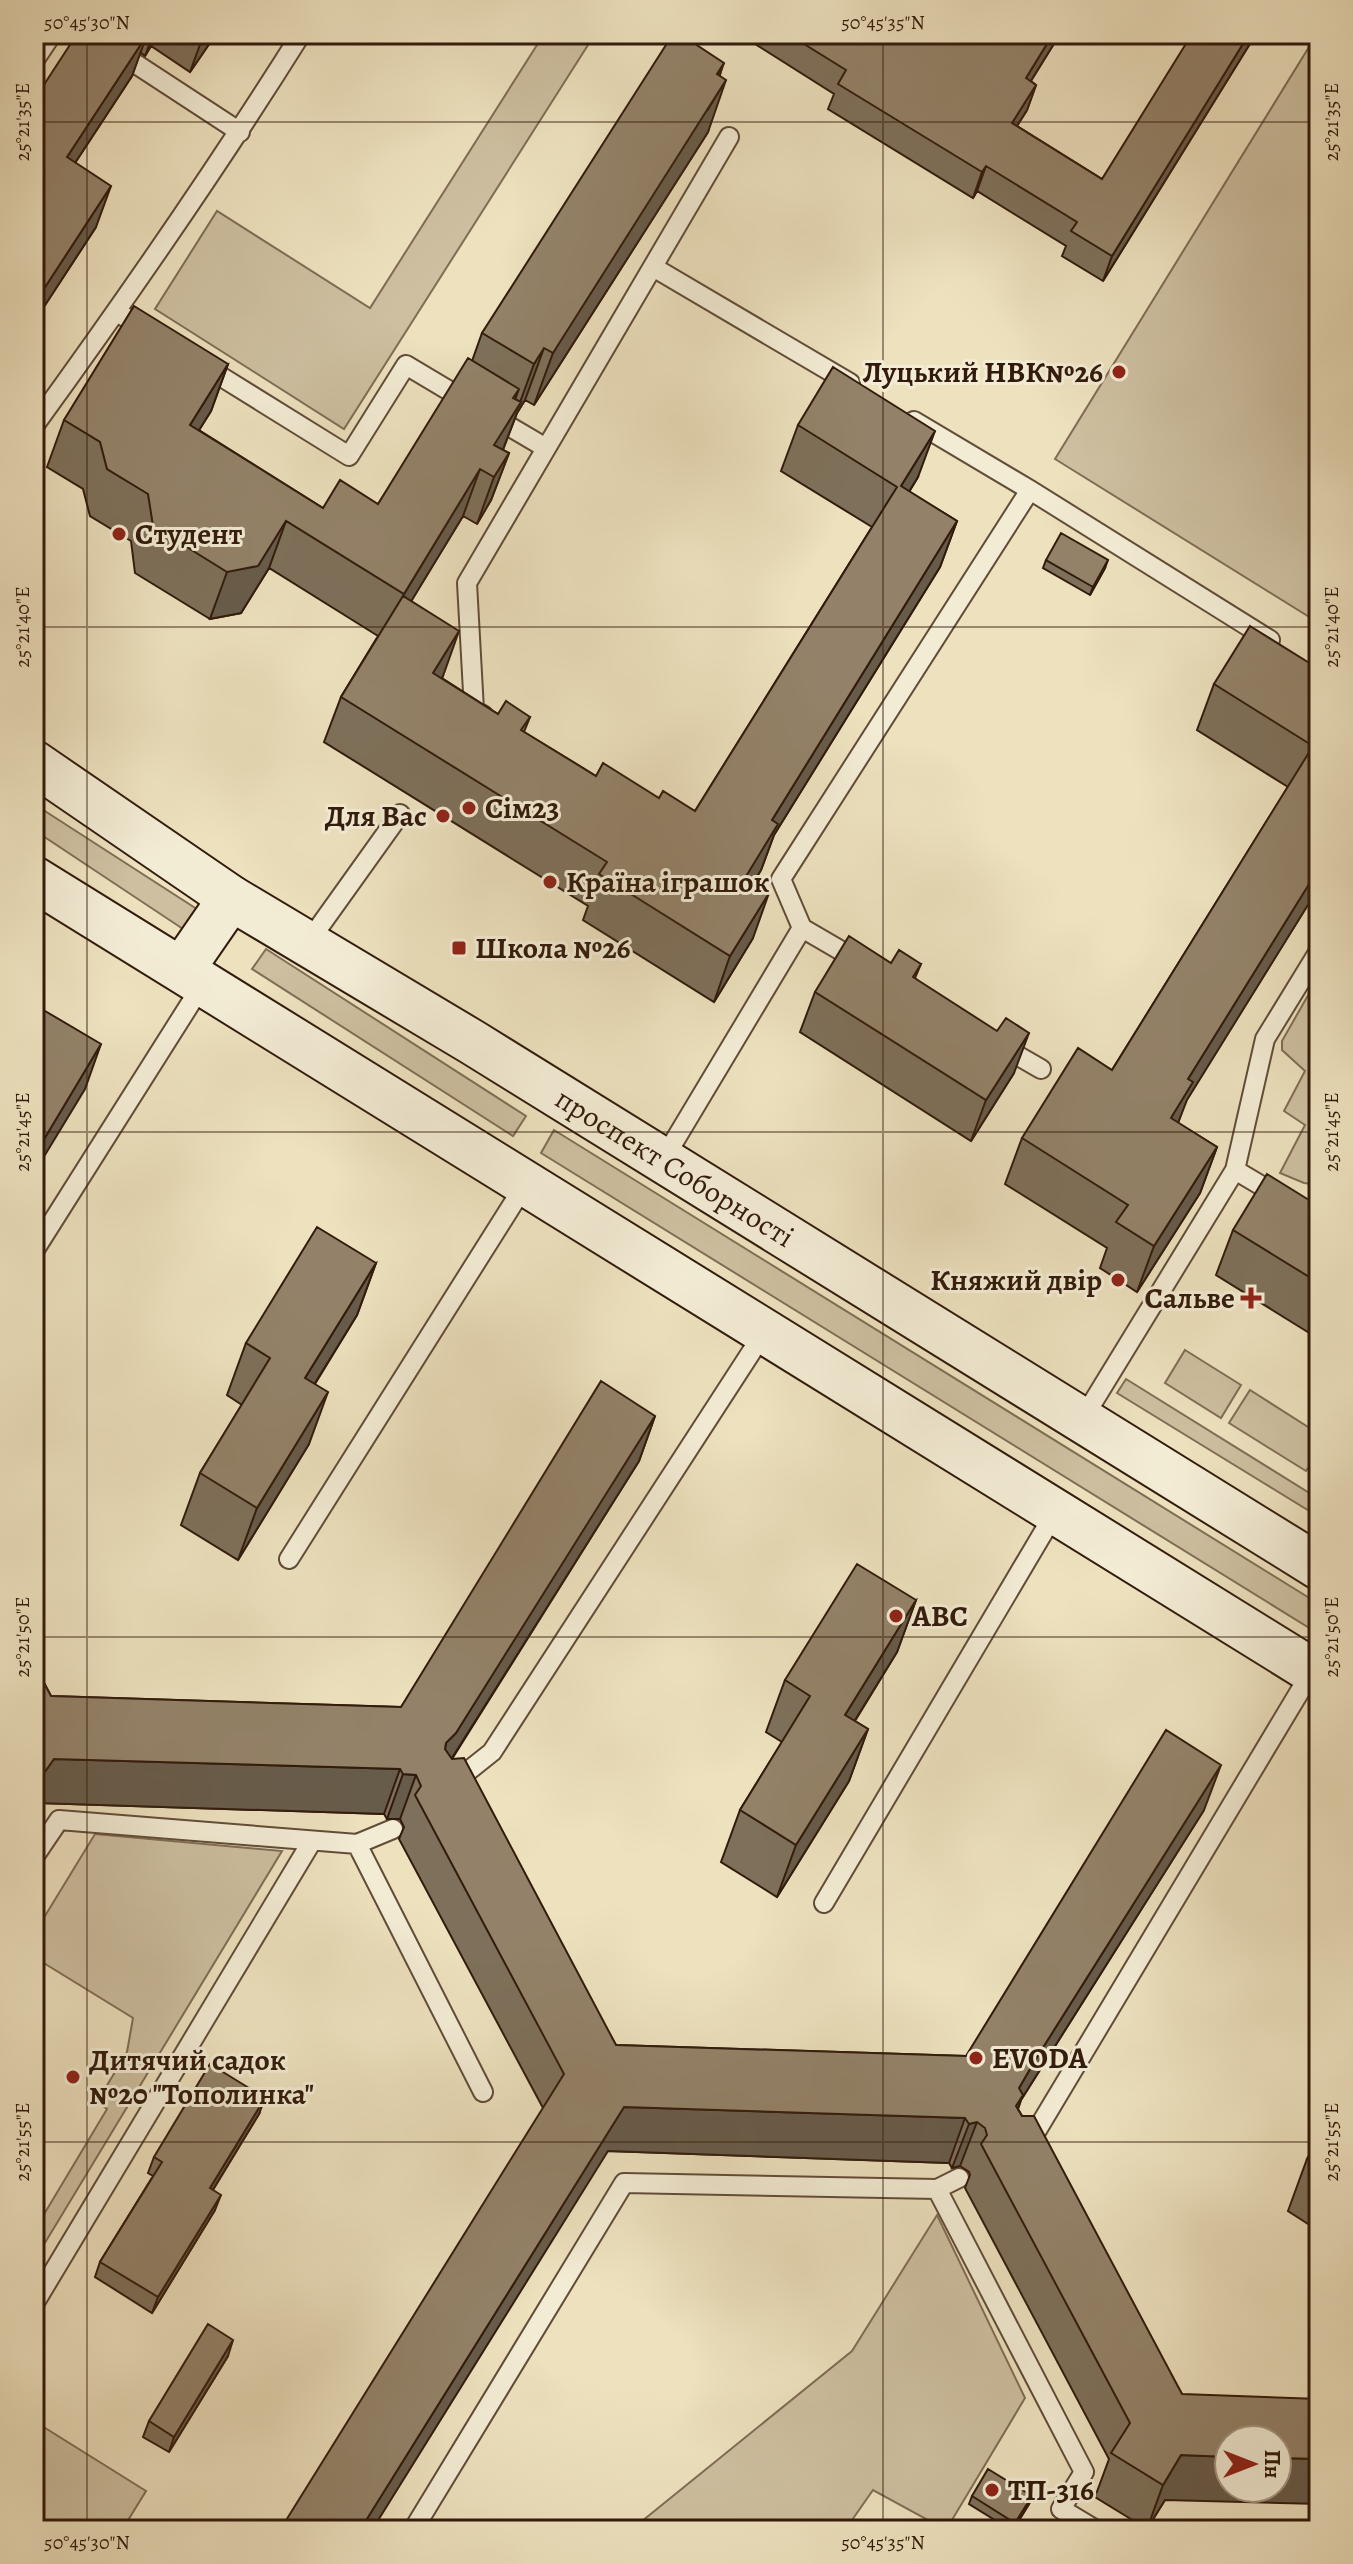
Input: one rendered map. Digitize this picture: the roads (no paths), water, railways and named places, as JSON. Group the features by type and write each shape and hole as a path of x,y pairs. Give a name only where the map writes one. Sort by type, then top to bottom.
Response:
{"main road":[{"name":"проспект Соборності","path":"34,763 231,898 663,1160 1319,1567"},
{"path":"34,879 1316,1673"},
{"path":"193,976 231,898"}],"lane":[{"path":"34,61 52,34"},
{"path":"90,34 240,132"},
{"path":"34,426 117,312 240,132 301,34"},
{"path":"500,725 474,710 467,583 729,137"},
{"path":"653,267 869,394"},
{"path":"117,312 169,344"},
{"path":"195,360 349,456 406,365 546,448"},
{"path":"896,410 1280,646"},
{"path":"882,975 802,928 781,879 1030,490"},
{"path":"307,944 400,814"},
{"path":"663,1160 802,928"},
{"path":"1082,1420 1235,1170 1265,1039 1319,951"},
{"path":"34,1251 193,976"},
{"path":"988,1038 1041,1069"},
{"path":"1235,1170 1319,1220"},
{"path":"289,1559 526,1183"},
{"path":"441,1792 492,1752 765,1331"},
{"path":"824,1903 1056,1511"},
{"path":"1012,2150 1031,2140 1316,1673"},
{"path":"34,1857 59,1820 357,1844 393,1829"},
{"path":"34,2304 312,1841"},
{"path":"357,1844 483,2092"},
{"path":"413,2530 624,2183 937,2189 959,2178"},
{"path":"937,2189 1084,2472 1061,2509 1096,2530"}],"place":[{"name":"Луцький НВК№26","path":"1119,372"},
{"name":"Студент","path":"119,534"},
{"name":"Сім23","path":"469,808"},
{"name":"Для Вас","path":"443,816"},
{"name":"Країна іграшок","path":"550,882"},
{"name":"Школа №26","path":"459,948"},
{"name":"Княжий двір","path":"1118,1280"},
{"name":"Сальве","path":"1251,1298"},
{"name":"АВС","path":"896,1616"},
{"name":"EVODA","path":"976,2058"},
{"name":"Дитячий садок №20 \"Тополинка\"","path":"73,2077"},
{"name":"ТП-316","path":"992,2490"}]}
